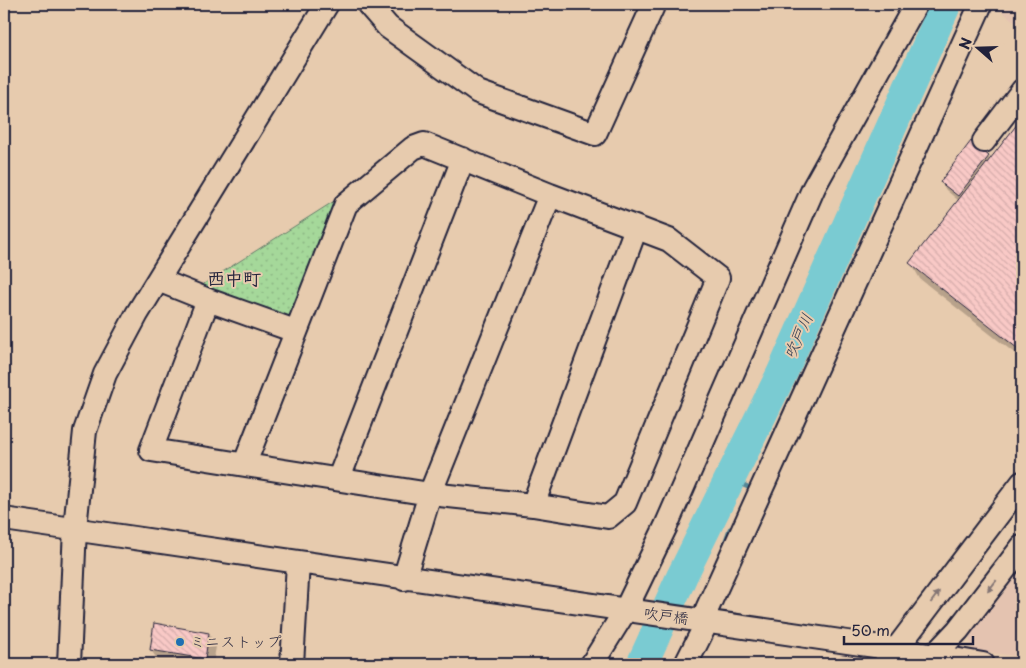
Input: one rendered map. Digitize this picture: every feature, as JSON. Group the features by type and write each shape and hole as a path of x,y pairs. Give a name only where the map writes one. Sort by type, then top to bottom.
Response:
{"street":[{"path":"69,664 76,528 86,431 105,374 137,314 327,4"},
{"path":"368,4 388,27 478,92 595,134 654,4"},
{"path":"592,664 625,611 666,526 814,187 916,4"},
{"path":"686,664 707,622 707,610 981,4"},
{"path":"984,141 1022,91"},
{"path":"208,300 151,450 245,464 339,478 430,494 533,505 608,517 625,503 718,278 668,240 424,144 406,153 346,204 295,331 245,464"},
{"path":"339,478 463,160"},
{"path":"404,578 430,494 550,195"},
{"path":"533,505 636,228"},
{"path":"158,280 295,331"},
{"path":"890,657 1022,483"},
{"name":"吹戸橋","path":"4,519 76,528 298,563 707,622 890,657 983,664"},
{"path":"930,660 958,630 1022,547"},
{"path":"292,664 298,563"}],"shaded area":[{"path":"990,4 1022,4 1022,27 1002,12"},
{"path":"1022,569 1022,657 973,650 969,637"}],"green space":[{"path":"339,198 294,317 286,320 199,287"}],"building":[{"path":"1022,118 1022,352 909,263"},
{"path":"971,141 989,156 958,196 940,182"},
{"name":"ミニストップ","path":"154,623 209,633 205,659 150,650"}],"waterway":[{"name":"吹戸川","path":"642,664 682,576 782,373 946,4"},
{"path":"730,479 748,487"},
{"path":"725,543 730,529"}],"place":[{"name":"ミニストップ","path":"180,642"}],"district":[{"name":"西中町","path":"234,279"}]}
